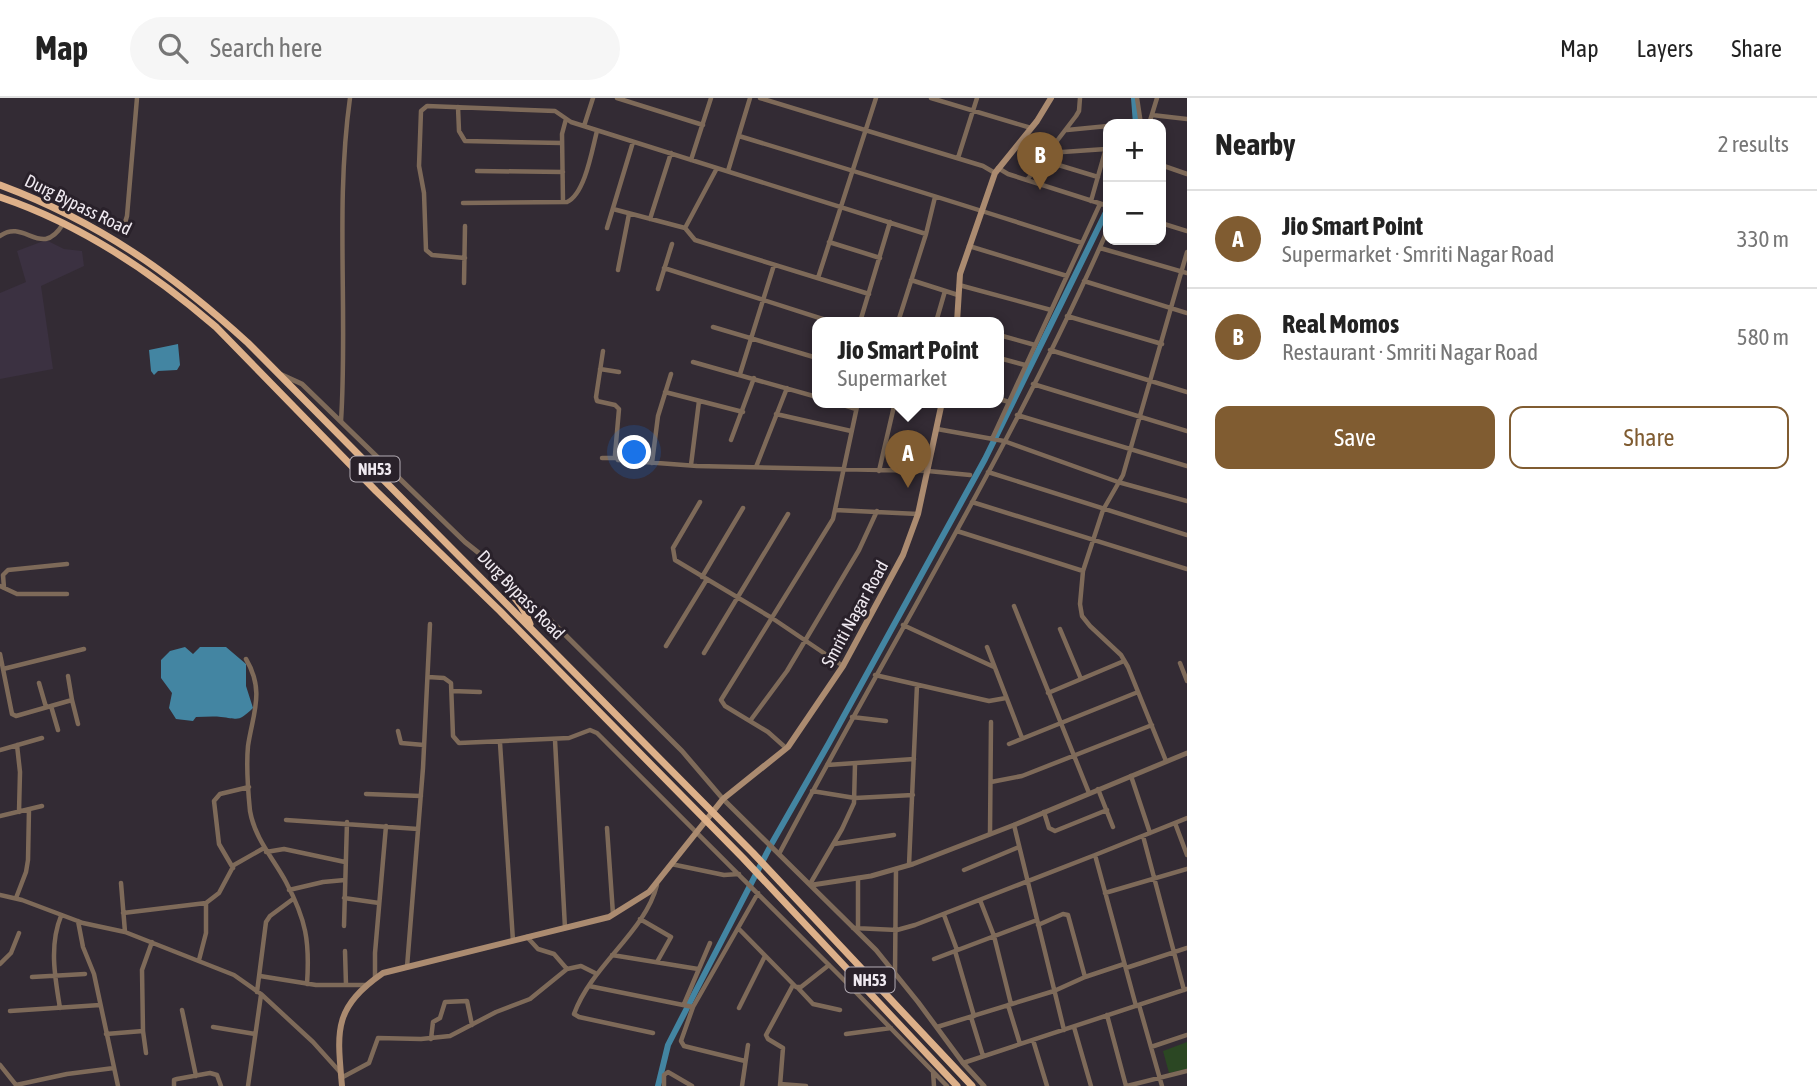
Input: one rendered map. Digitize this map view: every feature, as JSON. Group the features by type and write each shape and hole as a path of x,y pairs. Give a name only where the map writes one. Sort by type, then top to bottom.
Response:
{"highway":[{"name":"Durg Bypass Road","path":"0,185 96,228 136,252 220,318 334,428 753,853 972,1086"},
{"name":"Durg Bypass Road","path":"0,197 19,203 104,244 189,304 216,327 766,882 957,1086"},
{"path":"489,561 498,579 521,604 531,628"}],"main road":[{"path":"957,317 958,285 968,246 997,170 1051,98"},
{"name":"Smriti Nagar Road","path":"366,985 383,973 613,915 657,884 723,799 786,748 843,666 897,569 918,514 941,408"},
{"path":"342,1086 338,1045 340,1025 352,1000 366,985"}],"street":[{"path":"122,229 127,216 137,98"},
{"path":"341,421 344,322 343,186 346,129 351,98"},
{"path":"584,127 593,98"},
{"path":"617,98 703,125"},
{"path":"691,160 711,98"},
{"path":"728,171 750,98"},
{"path":"760,98 1103,205"},
{"path":"818,278 876,98"},
{"path":"931,98 1031,128"},
{"path":"958,158 977,98"},
{"path":"1027,180 1079,111 1080,98"},
{"path":"1138,98 1140,119"},
{"path":"1151,119 1157,98"},
{"path":"465,258 432,255 426,250 424,193 419,166 423,107 555,111 584,127 926,234"},
{"path":"458,107 459,131 465,141 562,143"},
{"path":"1152,115 1187,119"},
{"path":"563,202 562,143 566,119"},
{"path":"1066,130 1103,127"},
{"path":"463,204 563,202 574,199 578,194 597,131"},
{"path":"739,135 1082,243"},
{"path":"607,228 633,142"},
{"path":"1047,153 1103,149"},
{"path":"650,219 671,153"},
{"path":"1042,160 1098,177"},
{"path":"1091,201 1103,160"},
{"path":"1166,167 1187,174"},
{"path":"685,228 717,168"},
{"path":"477,171 563,172"},
{"path":"900,317 935,197"},
{"path":"992,439 1100,204"},
{"path":"613,209 685,228 695,240 869,294"},
{"path":"618,270 629,214"},
{"path":"862,317 890,222"},
{"path":"0,236 13,231 38,240 46,240 56,234 63,224"},
{"path":"1166,225 1187,232"},
{"path":"464,283 465,226"},
{"path":"779,854 875,675 957,531 1103,241"},
{"path":"829,242 880,258"},
{"path":"657,289 672,244"},
{"path":"968,246 1067,276"},
{"path":"1100,248 1184,273"},
{"path":"1166,761 1124,661 1082,616 1080,604 1083,571 1103,510 1123,475 1171,308 1184,273 1187,253"},
{"path":"740,374 775,264"},
{"path":"664,268 817,317"},
{"path":"911,280 958,295"},
{"path":"1084,281 1187,313"},
{"path":"958,285 1051,310"},
{"path":"937,317 945,291"},
{"path":"1067,316 1162,344"},
{"path":"713,327 812,356"},
{"path":"1004,336 1035,345"},
{"path":"1050,350 1187,392"},
{"path":"603,351 596,391 597,401 615,405 620,409 616,458"},
{"path":"1004,359 1026,365"},
{"path":"693,362 812,396"},
{"path":"600,369 619,372"},
{"path":"276,372 302,384 465,542 489,561 673,743 723,799 856,928 984,1086"},
{"path":"652,463 658,416 671,374"},
{"path":"731,440 754,378"},
{"path":"1033,384 1187,431"},
{"path":"756,467 787,388"},
{"path":"665,392 743,412"},
{"path":"1004,400 1009,401"},
{"path":"691,466 699,401"},
{"path":"786,748 725,706 721,700 830,526 856,409 853,408"},
{"path":"879,471 894,408"},
{"path":"776,414 851,431"},
{"path":"1017,415 1187,466"},
{"path":"937,429 1004,441 1118,482 1187,501"},
{"path":"602,458 691,466 928,471 970,475"},
{"path":"988,472 1187,535"},
{"path":"700,502 672,552 674,560 772,618 843,666"},
{"path":"972,502 1187,569"},
{"path":"666,646 743,508"},
{"path":"835,510 918,514"},
{"path":"750,721 775,690 859,550 877,511"},
{"path":"704,653 788,514"},
{"path":"957,531 1083,571"},
{"path":"66,564 8,570 3,575 2,587 17,594 67,594"},
{"path":"1014,606 1089,793"},
{"path":"407,967 421,796 430,624"},
{"path":"903,625 994,667"},
{"path":"1060,629 1081,679"},
{"path":"987,647 1022,738"},
{"path":"3,669 84,649"},
{"path":"0,654 12,714 16,716 72,700"},
{"path":"246,659 256,680 256,713 249,744 251,813 265,850 289,890 307,934 307,984"},
{"path":"1048,693 1124,661"},
{"path":"1180,663 1187,681"},
{"path":"875,675 989,701 1006,698"},
{"path":"68,676 78,724"},
{"path":"428,677 448,680 452,691 454,741 465,745 555,740 575,737 590,730 597,733 947,1086"},
{"path":"39,683 58,730"},
{"path":"909,865 918,685"},
{"path":"452,691 480,692"},
{"path":"1009,744 1138,692"},
{"path":"0,700 9,698"},
{"path":"852,717 886,722"},
{"path":"990,834 991,722"},
{"path":"990,782 1022,776 1152,725"},
{"path":"398,732 401,743 424,745"},
{"path":"0,750 42,738"},
{"path":"555,740 565,928"},
{"path":"500,743 513,941"},
{"path":"17,745 20,772 19,812"},
{"path":"811,885 858,878 909,865 1014,825 1187,753"},
{"path":"826,765 914,759"},
{"path":"811,885 855,798 855,764"},
{"path":"1131,776 1150,833"},
{"path":"233,868 219,844 214,802 219,793 249,787"},
{"path":"1098,789 1113,827"},
{"path":"812,791 855,798 913,795"},
{"path":"366,793 421,796"},
{"path":"0,816 42,806"},
{"path":"16,898 28,860 29,809"},
{"path":"1044,812 1049,828 1055,831 1107,810"},
{"path":"856,928 897,930 944,915 1187,818"},
{"path":"286,820 347,822 418,829"},
{"path":"344,926 347,822"},
{"path":"1175,823 1187,855"},
{"path":"1014,825 1064,1030"},
{"path":"375,979 386,826"},
{"path":"607,828 613,915"},
{"path":"833,845 894,835"},
{"path":"963,1063 1186,990 1143,836"},
{"path":"964,870 1019,848"},
{"path":"123,913 206,903 219,894 233,868 243,859 265,850 288,850 345,862"},
{"path":"1095,855 1125,966 1162,1086"},
{"path":"671,864 724,874 739,874"},
{"path":"895,974 896,869"},
{"path":"1105,892 1187,869"},
{"path":"856,928 858,878"},
{"path":"289,890 345,880"},
{"path":"121,883 125,932"},
{"path":"653,1032 576,1016 575,1010 595,973 652,904 657,884"},
{"path":"745,1060 683,1045 681,1041 693,1007 758,893"},
{"path":"0,895 16,898 61,916 125,932 234,975 259,993 313,1042 341,1075 369,1063 378,1038 431,1039 450,1036 495,1012 530,999 567,969 581,966 595,973"},
{"path":"344,898 379,903"},
{"path":"248,1086 266,922 293,899"},
{"path":"980,900 994,936 1020,1044"},
{"path":"199,960 206,933 206,903"},
{"path":"934,959 1063,914 1068,915 1085,977"},
{"path":"944,915 956,950 983,1056"},
{"path":"61,916 55,938 55,976 61,1008"},
{"path":"640,919 671,937 657,962"},
{"path":"78,921 83,947 93,969 118,1086"},
{"path":"738,928 813,1004 840,1010"},
{"path":"0,964 11,953 19,933"},
{"path":"527,937 538,948 554,954 567,969"},
{"path":"146,1053 142,970 152,942"},
{"path":"684,1004 710,943"},
{"path":"937,1027 1054,991 1085,977 1187,948"},
{"path":"345,951 346,985"},
{"path":"611,955 698,969"},
{"path":"739,1008 765,956"},
{"path":"806,1086 780,1085 783,1048 766,1035 796,986 829,965"},
{"path":"32,977 85,974"},
{"path":"260,975 307,984 366,985"},
{"path":"589,986 693,1007"},
{"path":"431,1039 432,1023 440,1018 442,1005 446,1001 467,1001 472,1025"},
{"path":"10,1011 100,1004"},
{"path":"182,1010 196,1076"},
{"path":"1107,1015 1126,1086 1187,1071"},
{"path":"213,1027 255,1034"},
{"path":"1074,1027 1091,1086"},
{"path":"846,1034 891,1028"},
{"path":"106,1034 143,1031"},
{"path":"1151,1047 1187,1035"},
{"path":"1033,1040 1047,1086"},
{"path":"742,1086 748,1045"},
{"path":"0,1065 16,1085 67,1074 114,1068"},
{"path":"933,1071 934,1086"},
{"path":"664,1086 664,1075 668,1072 692,1086"},
{"path":"174,1086 177,1079 217,1075 221,1086"}],"shaded area":[{"path":"46,240 64,249 82,251 84,266 41,286 53,369 0,379 0,293 26,282 17,251"}],"green space":[{"path":"1187,1042 1187,1069 1169,1073 1163,1051"}],"water":[{"path":"178,344 180,365 177,370 158,371 154,375 151,371 149,350"},
{"path":"185,647 193,654 200,647 226,647 246,664 246,686 253,708 238,718 196,717 193,721 176,719 169,708 172,693 161,678 161,660 170,651"}],"waterway":[{"path":"1134,98 1136,119"},
{"path":"689,1004 772,843 985,459 1103,218"},
{"path":"658,1086 668,1045 687,1008"}],"place":[{"name":"Real Momos","path":"1040,190"},
{"name":"Jio Smart Point","path":"908,488"}]}
